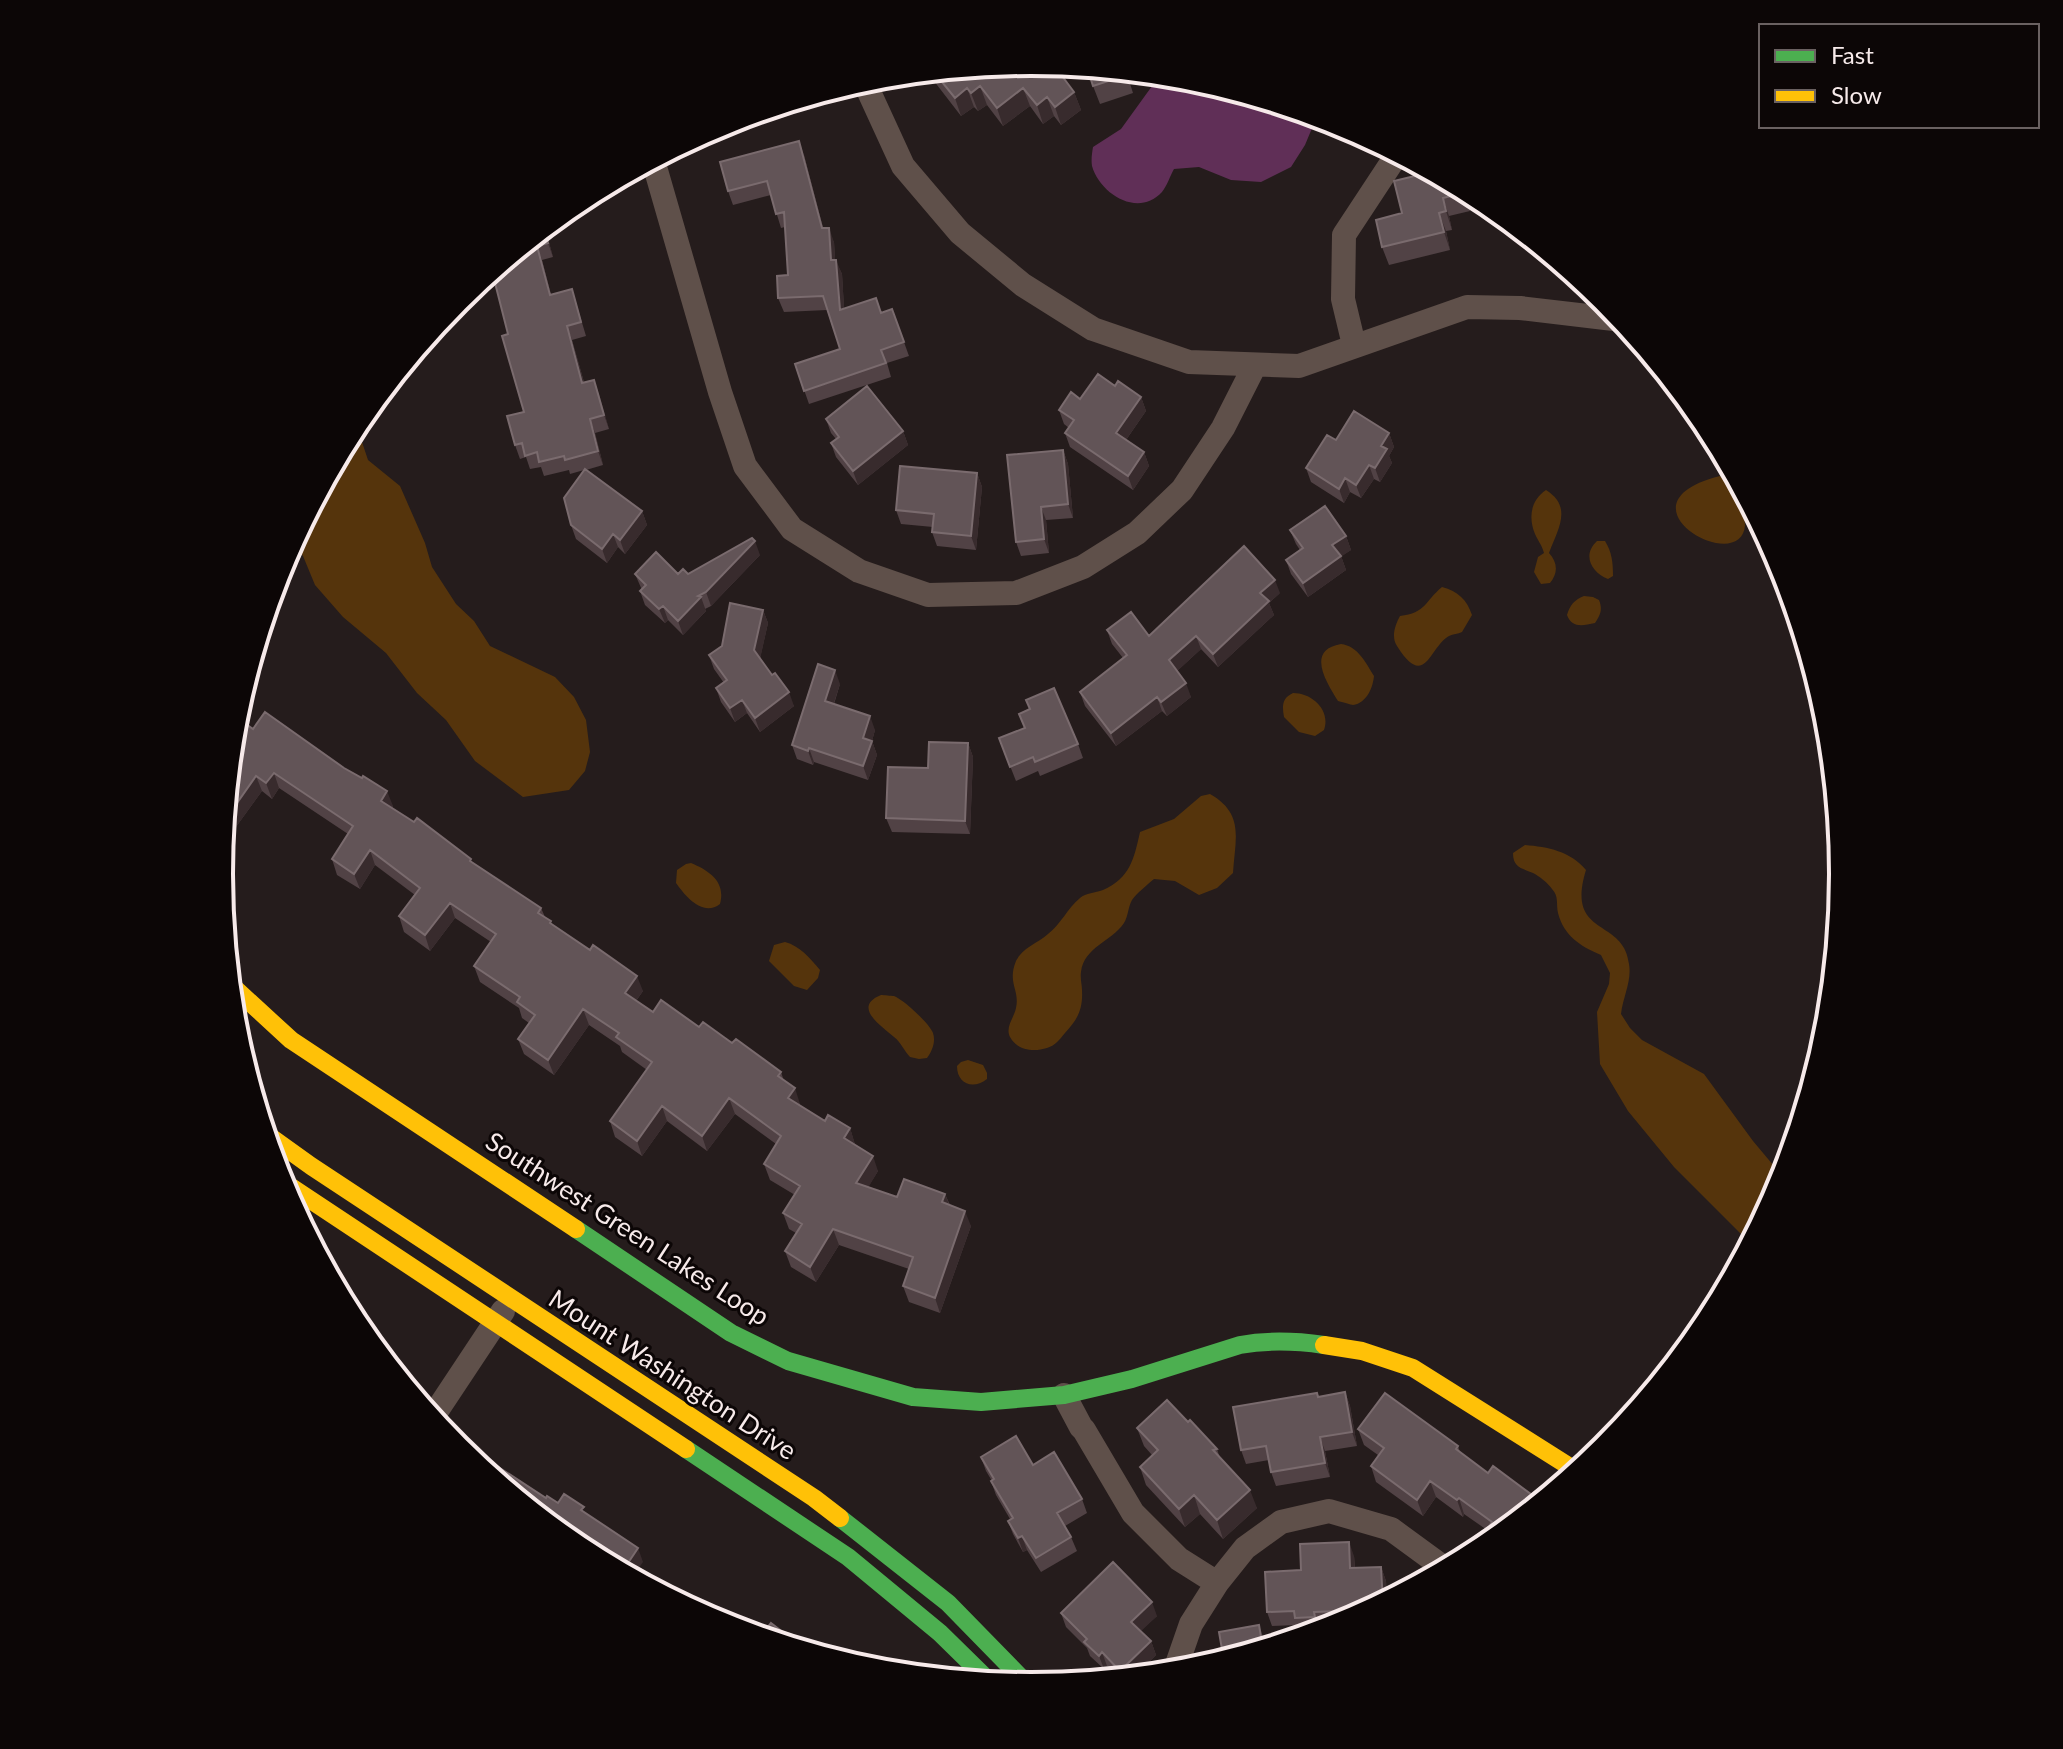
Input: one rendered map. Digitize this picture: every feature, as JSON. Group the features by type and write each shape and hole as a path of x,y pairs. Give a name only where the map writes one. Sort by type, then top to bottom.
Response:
{"main road":[{"name":"Southwest Green Lakes Loop","path":"243,996 291,1040 731,1333 788,1361 913,1397 981,1402 1064,1395 1132,1379 1240,1345 1257,1342 1307,1343 1362,1351 1413,1368 1568,1466"},
{"name":"Mount Washington Drive","path":"280,1144 814,1498 948,1603 1017,1672"},
{"name":"Mount Washington Drive","path":"299,1192 848,1557 921,1616 980,1671"}],"street":[{"path":"869,93 903,166 960,233 1023,285 1093,329 1189,362 1299,366 1467,307 1520,308 1603,318"},
{"path":"1354,345 1343,299 1344,235 1392,162"},
{"path":"656,170 720,392 745,466 792,529 859,571 928,595 1016,593 1083,567 1137,533 1182,490 1223,428 1255,365"},
{"path":"438,1409 511,1299"},
{"path":"1064,1395 1133,1513 1179,1559 1217,1583"},
{"path":"1179,1659 1191,1624 1217,1583 1245,1548 1281,1522 1329,1511 1391,1529 1437,1562"}],"shaded area":[{"path":"1152,86 1238,103 1312,127 1291,167 1261,182 1231,180 1199,167 1174,169 1162,192 1142,203 1131,203 1111,193 1096,176 1092,164 1093,147 1121,129"},
{"path":"362,441 368,460 400,486 432,567 456,604 474,621 490,646 555,677 574,697 586,720 590,752 585,771 569,790 523,797 475,761 446,720 417,693 386,653 343,617 315,585 301,553 315,521"},
{"path":"1720,476 1727,482 1743,512 1745,525 1739,539 1724,544 1690,531 1678,518 1677,503 1689,488"},
{"path":"1546,490 1559,504 1561,519 1549,553 1556,568 1554,576 1550,583 1541,584 1534,572 1538,557 1544,553 1531,515 1537,499"},
{"path":"1597,541 1605,541 1611,553 1613,576 1608,579 1590,563 1590,552"},
{"path":"1442,587 1461,597 1472,615 1462,632 1442,641 1426,662 1414,665 1395,642 1397,623 1400,616 1420,609"},
{"path":"1584,596 1599,600 1600,612 1595,623 1578,625 1567,615 1573,603"},
{"path":"1341,644 1357,652 1374,676 1366,698 1358,704 1338,701 1322,668 1324,653 1330,647"},
{"path":"1293,693 1313,699 1322,710 1324,730 1315,736 1299,732 1284,717 1284,703"},
{"path":"1210,794 1229,810 1233,819 1236,838 1233,873 1217,888 1199,895 1175,881 1154,879 1132,900 1119,930 1092,951 1083,963 1080,1008 1070,1028 1047,1048 1032,1050 1013,1042 1009,1030 1016,1008 1013,975 1019,956 1053,930 1080,898 1119,880 1133,859 1140,832 1174,819 1201,796"},
{"path":"1525,845 1542,847 1573,858 1586,870 1583,907 1589,917 1617,939 1625,949 1629,964 1621,1014 1642,1040 1704,1074 1774,1166 1743,1236 1674,1167 1628,1111 1600,1064 1597,1012 1609,984 1610,973 1601,955 1580,944 1564,928 1558,913 1556,894 1538,876 1516,865 1513,853"},
{"path":"691,863 715,878 721,889 720,904 701,907 676,883 677,870"},
{"path":"785,942 800,949 820,970 818,978 807,990 794,986 769,961 774,945"},
{"path":"881,995 898,998 931,1029 934,1043 927,1058 910,1057 872,1017 869,1005"},
{"path":"968,1060 983,1065 987,1079 976,1084 963,1081 957,1066"}],"building":[{"path":"1063,77 1074,92 1055,107 1047,97 1037,105 1023,88 997,108 980,86 971,93 967,88 955,98 942,82"},
{"path":"1091,79 1110,80 1093,86"},
{"path":"799,141 822,228 829,228 831,260 836,260 840,310 876,298 881,313 892,309 904,342 881,350 886,363 804,391 795,364 840,349 823,296 778,298 777,276 788,275 784,212 776,214 767,181 728,191 720,162"},
{"path":"1417,175 1451,196 1443,198 1446,211 1439,213 1444,232 1382,247 1376,220 1402,213 1394,181"},
{"path":"537,247 550,295 572,289 581,322 567,326 582,383 594,380 604,415 590,419 598,451 565,460 564,456 539,462 537,452 525,456 522,443 515,445 507,416 524,412 502,336 508,334 495,283"},
{"path":"1098,374 1115,386 1118,381 1141,397 1116,433 1144,452 1128,476 1065,433 1074,420 1059,410 1071,392 1080,399"},
{"path":"867,386 903,431 853,471 831,443 839,437 826,419"},
{"path":"1354,411 1389,433 1381,446 1387,449 1375,468 1369,465 1356,485 1345,478 1339,489 1306,468 1327,435 1336,440"},
{"path":"1063,450 1068,504 1041,507 1044,539 1016,542 1007,455"},
{"path":"900,466 977,473 971,536 932,532 934,514 896,510"},
{"path":"585,469 642,511 620,540 613,534 602,549 571,525 564,498"},
{"path":"1325,506 1346,536 1332,545 1341,556 1303,583 1286,560 1303,548 1290,530"},
{"path":"752,538 755,541 706,592 698,596 701,597 678,621 663,606 659,609 640,591 646,585 635,574 656,552 678,574 683,569 688,574"},
{"path":"1244,546 1275,580 1260,593 1269,601 1213,654 1196,636 1169,660 1186,683 1161,702 1157,697 1111,733 1080,692 1127,655 1107,630 1131,612 1149,636"},
{"path":"730,603 763,610 754,650 789,692 755,718 742,700 730,708 716,688 727,680 709,655 722,646"},
{"path":"818,664 835,670 825,701 870,716 863,738 872,741 863,766 792,745"},
{"path":"1054,688 1078,744 1035,762 1033,757 1010,767 999,738 1025,728 1019,714 1030,709 1026,700"},
{"path":"265,712 344,768 387,791 381,801 414,822 417,818 470,861 541,908 538,913 550,923 590,950 593,945 637,976 625,993 653,1012 661,1000 699,1027 703,1022 732,1043 736,1039 781,1072 778,1076 795,1088 788,1098 825,1121 828,1115 850,1128 844,1138 873,1156 856,1183 897,1197 904,1179 945,1194 942,1202 965,1211 935,1298 903,1286 913,1257 833,1229 810,1267 785,1251 802,1224 783,1213 800,1186 764,1164 781,1136 729,1098 702,1136 662,1106 637,1141 610,1121 652,1062 616,1037 619,1033 583,1009 548,1060 518,1039 535,1015 517,1002 520,997 474,966 496,934 450,903 425,935 399,916 420,888 370,850 354,874 332,859 353,826 274,773 266,783 256,776 237,803 247,725 253,729"},
{"path":"929,742 968,743 965,821 886,818 888,767 928,768"},
{"path":"1345,1392 1352,1432 1320,1437 1325,1463 1271,1472 1266,1446 1241,1450 1233,1407 1317,1393 1318,1397"},
{"path":"1385,1393 1458,1446 1456,1449 1488,1473 1493,1466 1533,1496 1487,1530 1492,1522 1430,1481 1417,1500 1371,1466 1384,1448 1358,1429"},
{"path":"1167,1400 1217,1449 1213,1450 1250,1490 1217,1520 1194,1495 1179,1509 1140,1467 1158,1450 1137,1428"},
{"path":"1016,1436 1033,1465 1054,1452 1082,1499 1057,1513 1071,1537 1036,1558 1008,1521 1013,1518 981,1457"},
{"path":"493,1463 546,1498 558,1503 564,1494 584,1507 581,1510 638,1548 628,1563 545,1508"},
{"path":"1349,1542 1350,1568 1381,1567 1382,1592 1339,1611 1314,1612 1315,1617 1295,1618 1294,1611 1267,1612 1265,1572 1301,1570 1300,1544"},
{"path":"1113,1562 1152,1602 1131,1622 1151,1641 1124,1667 1117,1668 1102,1652 1099,1656 1084,1642 1087,1639 1061,1613"},
{"path":"771,1623 786,1634 775,1631 767,1628"},
{"path":"1259,1625 1261,1639 1222,1650 1219,1632"}],"traffic: fast":[{"path":"576,1229 731,1333 788,1361 913,1397 981,1402 1064,1395 1132,1379 1240,1345 1261,1342 1324,1345"},
{"path":"686,1449 848,1557 940,1633 979,1671"},
{"path":"840,1518 948,1603 1016,1672"}],"traffic: slow":[{"path":"243,996 291,1040 576,1229"},
{"path":"280,1144 840,1518"},
{"path":"300,1193 686,1449"},
{"path":"1324,1345 1362,1351 1413,1368 1568,1466"}]}
